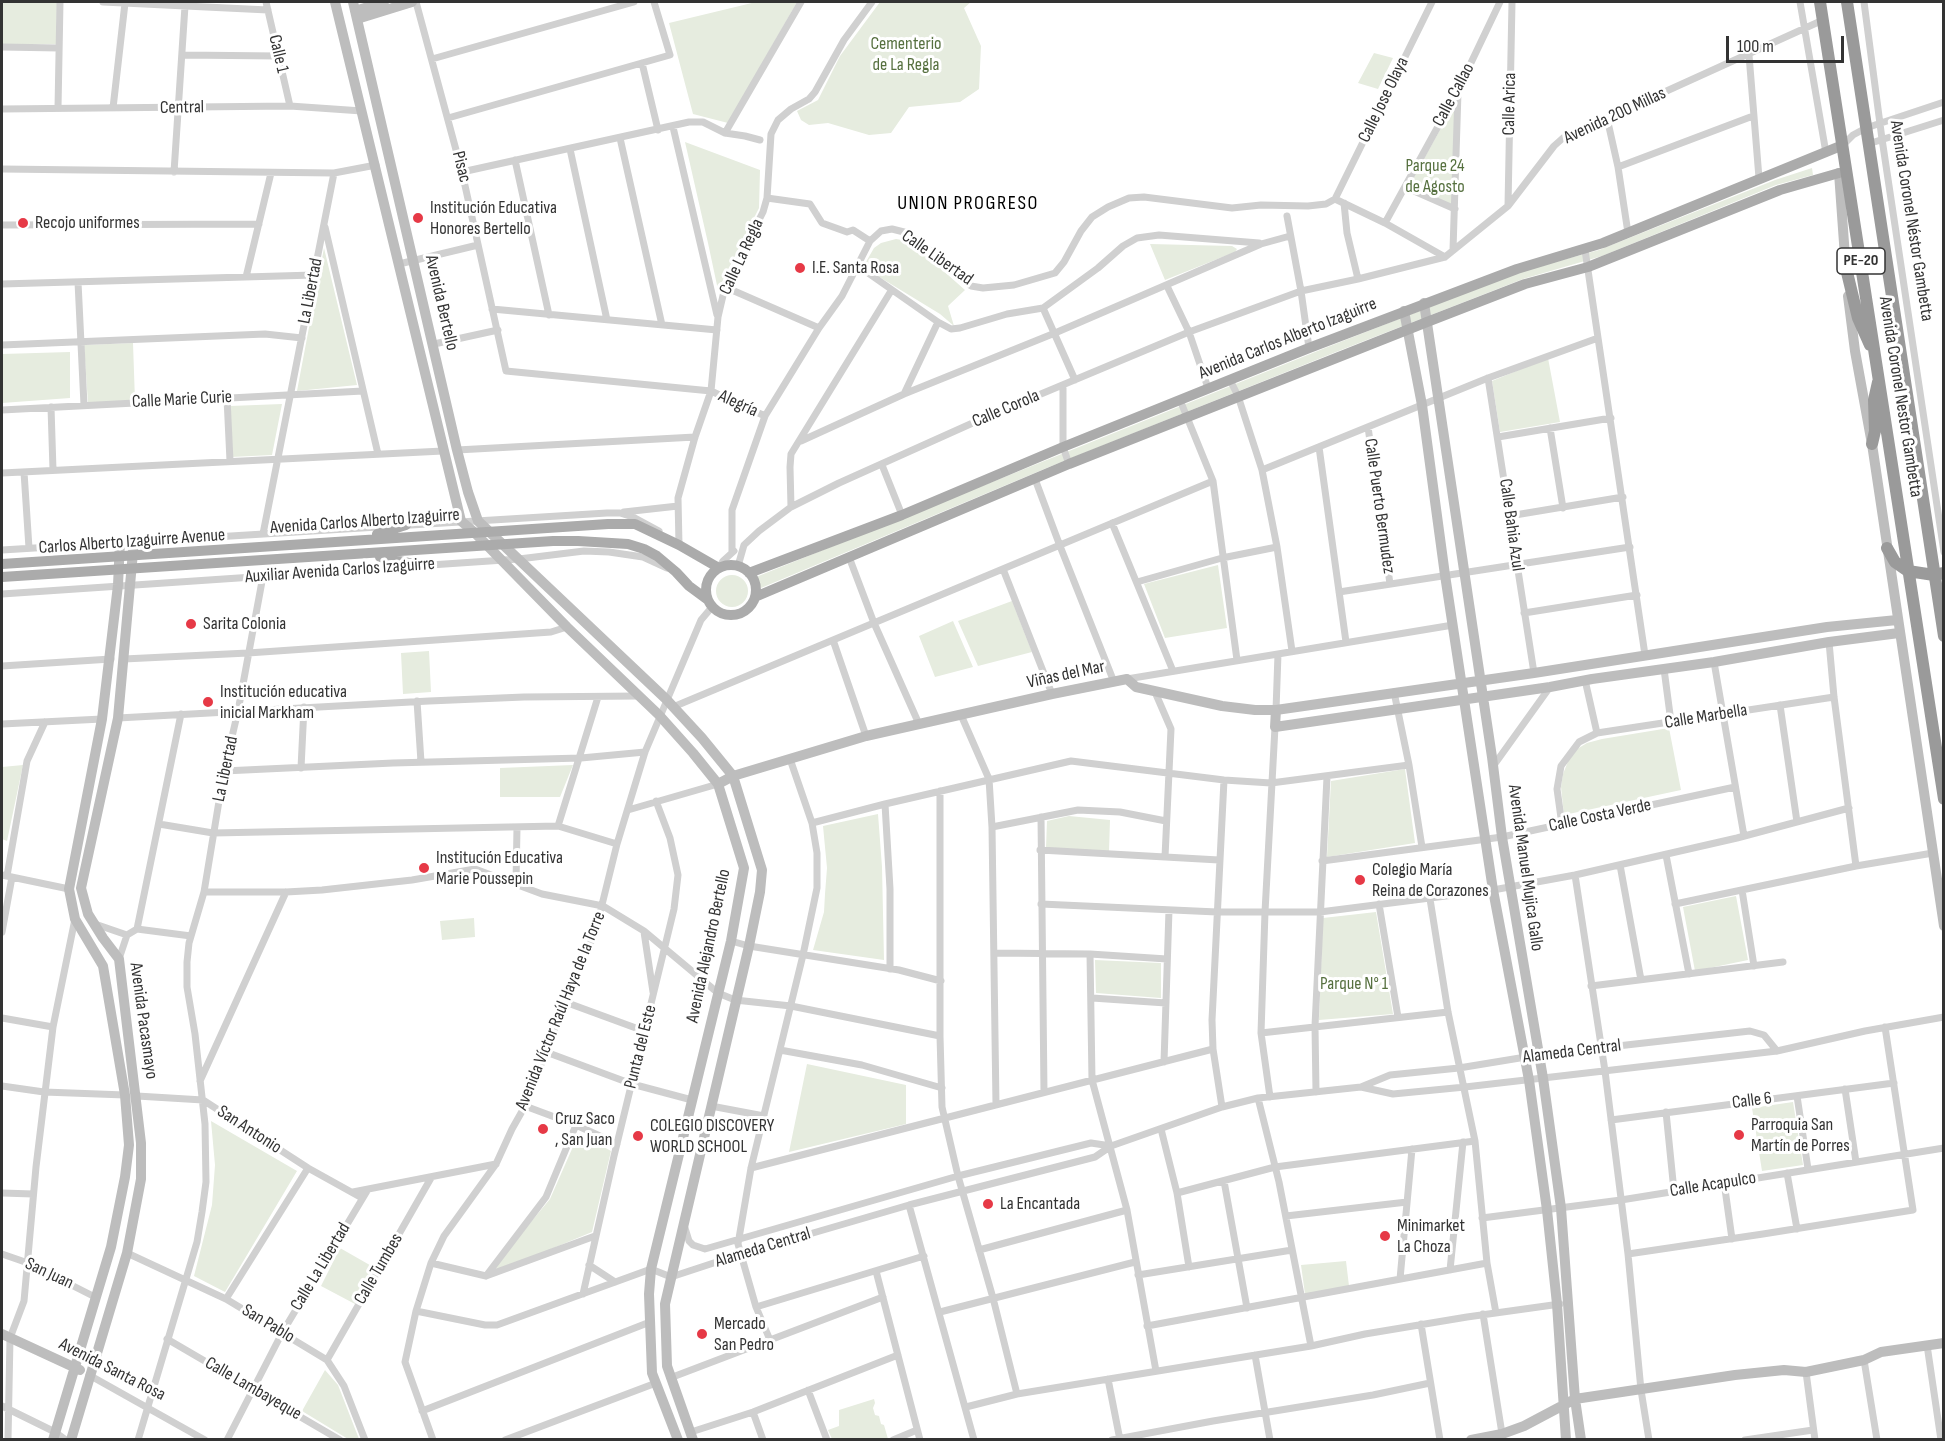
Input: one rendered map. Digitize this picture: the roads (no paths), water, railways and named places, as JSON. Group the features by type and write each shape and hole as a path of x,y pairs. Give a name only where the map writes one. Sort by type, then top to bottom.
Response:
{"highway":[{"name":"Avenida Coronel Nestor Gambetta","path":"1820,2 1944,799"},
{"name":"Avenida Coronel Nestor Gambetta","path":"1847,2 1868,144 1939,574 1944,636"},
{"path":"1839,173 1843,145"},
{"path":"1845,264 1858,318 1877,360"},
{"path":"1872,444 1875,431 1874,400 1880,378"},
{"path":"1887,548 1895,562 1908,571 1939,574"}],"main road":[{"name":"Avenida Carlos Alberto Izaguirre","path":"749,573 902,515 1208,388 1424,303 1517,269 1585,250 1843,145"},
{"name":"Avenida Carlos Alberto Izaguirre","path":"755,597 1070,464 1427,321 1525,284 1588,267 1780,190 1839,173"},
{"name":"Avenida Carlos Alberto Izaguirre","path":"2,564 360,539 476,526 489,531 635,524 679,545 719,568"},
{"path":"360,539 405,525"},
{"name":"Avenida Carlos Alberto Izaguirre","path":"2,578 561,541 628,544 644,549 657,556 710,603"},
{"path":"368,554 418,565"},
{"path":"729,565 738,566 749,573 754,582 755,597 751,606 739,614 724,615 710,603 706,591 707,581 719,568 729,565"}],"street":[{"path":"58,108 60,2"},
{"path":"103,2 268,10"},
{"name":"Calle 1","path":"266,2 290,106"},
{"name":"Avenida Bertello","path":"335,2 461,521"},
{"path":"355,10 384,2"},
{"path":"355,10 414,2"},
{"name":"Pisac","path":"414,2 432,58 462,172 506,370"},
{"path":"432,58 634,2"},
{"path":"448,118 670,55 654,2"},
{"path":"725,134 801,2"},
{"name":"Calle La Regla","path":"679,545 680,491 711,391 718,317 725,287 756,227 767,198 771,134 778,120 815,92 844,40 873,2"},
{"name":"Calle Jose Olaya","path":"1335,199 1432,2"},
{"name":"Calle Callao","path":"1385,223 1458,90 1500,2"},
{"name":"Calle Arica","path":"1508,206 1511,2"},
{"path":"1800,2 1826,153"},
{"name":"Avenida Coronel Néstor Gambetta","path":"1864,2 1882,139 1944,552"},
{"path":"113,108 125,3"},
{"path":"174,172 185,6"},
{"name":"Avenida Bertello","path":"355,10 476,526"},
{"name":"Avenida 200 Millas","path":"1301,291 1445,257 1508,206 1554,146 1563,138 1823,20"},
{"path":"2,47 59,48"},
{"path":"1749,54 1759,178"},
{"path":"182,55 279,56"},
{"path":"642,63 658,130"},
{"path":"1453,250 1458,90"},
{"path":"1843,145 1853,135 1880,122 1944,102"},
{"name":"Central","path":"2,109 290,106 362,111"},
{"path":"1618,167 1753,116"},
{"path":"1606,118 1618,167 1628,233"},
{"path":"1868,144 1944,120"},
{"path":"462,172 689,122 703,122 725,134 760,140"},
{"path":"673,127 718,317"},
{"path":"620,138 662,325"},
{"path":"570,149 607,320"},
{"path":"516,160 549,315"},
{"path":"2,169 334,173 376,165"},
{"path":"246,277 271,173"},
{"name":"La Libertad","path":"263,534 334,173"},
{"path":"1839,173 1854,351 1872,444 1944,926"},
{"path":"1405,187 1455,209"},
{"name":"Calle Libertad","path":"870,241 881,231 892,229 908,233 961,279 971,286 983,288 1014,285 1055,273 1064,262 1081,231 1092,218 1108,207 1129,198 1144,197 1232,208 1261,204 1308,206 1326,204 1335,199"},
{"path":"719,568 732,552 732,510 765,416 819,328 842,296 870,241 853,230 847,232 822,223 808,203 767,198"},
{"path":"1335,199 1385,223 1445,257"},
{"path":"1344,203 1347,233 1358,279"},
{"path":"1287,216 1309,348"},
{"path":"2,225 259,224"},
{"path":"324,225 378,454"},
{"path":"858,266 938,322 951,328 960,328 1007,314 1043,308 1098,268 1123,246 1137,238 1158,235 1261,244"},
{"path":"801,441 904,394 1167,286 1261,244 1290,236"},
{"path":"399,264 478,245"},
{"path":"1585,250 1645,655"},
{"path":"2,284 314,274"},
{"path":"78,282 84,405"},
{"path":"1167,286 1189,332 1208,388"},
{"path":"725,287 819,328"},
{"path":"791,507 791,454 891,291"},
{"name":"Calle Corola","path":"732,552 791,507 839,483 986,417 1189,332 1301,291"},
{"name":"Avenida Manuel Mujica Gallo","path":"1424,303 1502,837 1543,1078 1561,1208 1575,1400 1581,1440"},
{"path":"1043,308 1075,380"},
{"path":"492,309 717,330"},
{"name":"Avenida Manuel Mujica Gallo","path":"1404,311 1422,405 1452,625 1493,890 1529,1080 1557,1304 1566,1440"},
{"path":"904,394 938,322"},
{"path":"434,344 498,330"},
{"path":"2,345 265,334 302,338"},
{"path":"1262,470 1488,378 1598,338"},
{"name":"Alegría","path":"506,370 711,391 765,416"},
{"name":"Calle Bahia Azul","path":"1488,378 1534,673"},
{"path":"1230,380 1238,396 1262,470 1277,547 1292,651"},
{"path":"1063,385 1063,447 1070,464"},
{"name":"Calle Marie Curie","path":"2,410 363,391"},
{"path":"227,398 230,461"},
{"path":"1180,400 1213,482 1237,660"},
{"path":"51,407 53,470"},
{"path":"1498,436 1611,418"},
{"name":"Calle Puerto Bermudez","path":"1368,427 1390,584"},
{"path":"1550,428 1563,508"},
{"path":"457,450 695,437"},
{"path":"1319,447 1346,642"},
{"path":"2,473 443,451"},
{"path":"882,465 902,515"},
{"path":"24,472 29,548"},
{"path":"1035,479 1114,682"},
{"path":"670,703 833,640 1213,482"},
{"path":"1509,516 1623,497"},
{"path":"476,526 678,506"},
{"path":"620,513 652,526 679,545"},
{"path":"263,534 461,521"},
{"name":"Avenida Alejandro Bertello","path":"461,521 476,526 487,546 500,560 659,715 718,784 744,868 718,993 651,1269 649,1294 652,1373 676,1439"},
{"path":"1112,524 1173,671"},
{"path":"489,531 519,559"},
{"name":"Carlos Alberto Izaguirre Avenue","path":"2,550 263,534"},
{"name":"Avenida Pacasmayo","path":"54,1436 111,1246 129,1145 125,1095 103,966 75,919 69,890 118,718 134,541"},
{"name":"Avenida Pacasmayo","path":"70,1440 127,1253 141,1179 137,1096 119,958 88,914 81,888 83,846 111,659 120,569 120,542"},
{"path":"738,566 744,545"},
{"path":"1137,582 1222,558 1277,547"},
{"path":"1339,592 1630,547"},
{"name":"Auxiliar Avenida Carlos Izaguirre","path":"2,594 519,559 584,551 643,557 676,572"},
{"path":"849,557 874,623 919,724"},
{"name":"Avenida Alejandro Bertello","path":"519,559 670,703 733,776 762,870 749,946 665,1304 667,1366 692,1436"},
{"path":"1003,569 1052,694"},
{"name":"La Libertad","path":"138,1440 197,1242 206,1182 203,1100 188,987 187,962 191,936 204,892 224,771 238,711 263,576"},
{"path":"1524,613 1637,595"},
{"name":"Avenida Víctor Raúl Haya de la Torre","path":"433,1440 405,1362 416,1311 431,1263 444,1236 496,1164 525,1106 565,1002 595,933 617,844 645,752 659,715 670,703 701,620 710,603"},
{"name":"Viñas del Mar","path":"718,784 733,776 866,736 1127,679 1136,687 1222,706 1276,710 1534,673 1827,627 1897,620"},
{"path":"1127,679 1452,625"},
{"path":"124,658 248,653 551,633 567,627"},
{"path":"1275,727 1899,633"},
{"path":"833,640 866,736"},
{"path":"1829,642 1834,697 1857,866"},
{"path":"1270,1097 1261,1033 1278,654"},
{"path":"2,666 111,659"},
{"path":"1714,662 1744,836"},
{"path":"1664,669 1671,722"},
{"path":"1585,680 1597,733"},
{"path":"1493,765 1550,687"},
{"path":"1155,692 1171,729 1165,857"},
{"path":"1394,692 1422,847"},
{"path":"118,718 417,701 639,696"},
{"path":"558,826 598,697"},
{"name":"Calle Marbella","path":"1562,825 1557,789 1561,766 1579,742 1597,733 1834,697"},
{"path":"417,701 421,762"},
{"path":"1780,705 1797,822"},
{"path":"301,768 304,707"},
{"path":"137,930 181,714"},
{"path":"961,714 989,780 992,827 996,1105"},
{"path":"2,724 102,718"},
{"path":"2,932 7,876 27,761 45,722"},
{"path":"224,771 421,762 580,758 645,752"},
{"path":"770,1340 756,1307 738,1240 751,1168 817,888 817,854 812,823 790,759"},
{"path":"812,823 1071,761 1224,780 1271,783 1409,765"},
{"path":"1316,1092 1315,1026 1327,777"},
{"path":"1222,1107 1213,1049 1212,1020 1224,780"},
{"path":"628,810 718,784"},
{"name":"Calle Costa Verde","path":"1322,861 1502,837 1735,788"},
{"path":"940,791 940,1036 944,1120 1017,1394"},
{"name":"Punta del Este","path":"583,1294 674,909 678,875 670,838 656,801"},
{"path":"885,804 890,890 890,969"},
{"path":"1041,904 1217,912 1320,912 1430,899 1575,875 1744,836 1849,808"},
{"path":"992,827 1078,810 1120,812 1166,821"},
{"path":"1041,816 1044,1092"},
{"path":"159,824 213,833 558,826 617,844"},
{"path":"516,883 517,827"},
{"path":"1040,850 1219,860"},
{"path":"1676,904 1857,866 1933,853"},
{"path":"1666,855 1689,974"},
{"path":"1620,865 1641,980"},
{"path":"204,892 286,892 412,880 475,869 542,894 603,906 644,932 718,993 735,1000 791,1006 940,1036"},
{"path":"1575,875 1605,1071 1628,1254 1641,1390 1649,1440"},
{"path":"7,876 69,890"},
{"path":"1742,890 1754,966"},
{"path":"200,1081 286,892"},
{"path":"1430,899 1448,1012 1475,1141 1487,1263 1496,1313"},
{"path":"1379,904 1398,1017"},
{"path":"1164,1062 1169,910"},
{"path":"8,1440 10,1410 6,1336 24,1301 44,1092 53,1027 75,919"},
{"path":"94,924 127,935"},
{"path":"119,958 127,935 137,930 191,936"},
{"path":"644,932 654,998"},
{"path":"730,941 890,969 941,981"},
{"path":"993,954 1090,954 1167,959"},
{"path":"1090,954 1092,1080 1127,1210 1155,1371"},
{"path":"1591,986 1783,962"},
{"path":"1092,998 1166,1003"},
{"path":"565,1002 644,1031"},
{"path":"1261,1033 1448,1012"},
{"name":"Alameda Central","path":"1361,1087 1393,1094 1465,1088 1777,1050 1944,1017"},
{"path":"2,1018 53,1027"},
{"path":"1628,1254 1913,1210 1885,1027"},
{"name":"Alameda Central","path":"671,1277 909,1205 1095,1157 1111,1146 1222,1107 1258,1098 1361,1087 1390,1075 1459,1068 1538,1055 1750,1031 1764,1035 1777,1050"},
{"path":"116,1037 130,1036"},
{"path":"196,1047 212,1055"},
{"path":"751,1168 1213,1049"},
{"path":"780,1050 862,1065 942,1088"},
{"path":"546,1052 632,1084 692,1100"},
{"name":"Calle 6","path":"1611,1120 1894,1083"},
{"path":"2,1086 44,1092 125,1095"},
{"path":"1845,1089 1856,1162"},
{"name":"San Antonio","path":"137,1096 203,1100 308,1168 362,1198"},
{"path":"1797,1096 1808,1169"},
{"path":"1258,1098 1286,1216 1311,1346"},
{"path":"525,1106 576,1125 617,1144"},
{"path":"711,1106 764,1116"},
{"path":"1666,1112 1674,1191"},
{"path":"486,1276 546,1197 576,1125"},
{"path":"1161,1129 1177,1193 1189,1267"},
{"path":"1177,1193 1275,1167 1475,1141"},
{"name":"Alameda Central","path":"684,1220 685,1233 689,1241 705,1249 958,1176 1091,1143 1111,1146"},
{"path":"1450,1270 1463,1143"},
{"name":"Calle Acapulco","path":"1482,1218 1621,1200 1944,1148"},
{"path":"1400,1279 1412,1149"},
{"path":"353,1192 496,1164"},
{"path":"226,1299 308,1168"},
{"path":"1787,1173 1797,1229"},
{"name":"Calle Tumbes","path":"327,1360 431,1178"},
{"path":"1224,1180 1247,1308"},
{"path":"1724,1182 1731,1239"},
{"name":"Calle La Libertad","path":"227,1440 282,1333 367,1191"},
{"path":"2,1193 33,1194"},
{"path":"1286,1216 1407,1202"},
{"path":"909,1205 974,1440"},
{"path":"979,1250 1127,1210"},
{"path":"431,1263 486,1276 595,1236"},
{"path":"1138,1275 1292,1250"},
{"name":"San Pablo","path":"127,1253 226,1299 327,1360 344,1386 365,1440"},
{"name":"San Juan","path":"2,1254 28,1263 95,1297"},
{"path":"756,1307 924,1256"},
{"path":"940,1312 1135,1262"},
{"path":"1147,1326 1487,1263"},
{"path":"589,1265 615,1282"},
{"path":"416,1311 485,1325 497,1325 651,1269 671,1277"},
{"path":"876,1271 920,1440"},
{"path":"670,1378 883,1297"},
{"path":"966,1407 1017,1394 1311,1346 1421,1324 1557,1304 1569,1305"},
{"path":"1483,1314 1502,1437"},
{"path":"422,1411 650,1322"},
{"path":"1421,1324 1440,1440"},
{"name":"Avenida Santa Rosa","path":"6,1336 74,1367 205,1440"},
{"name":"Calle Lambayeque","path":"167,1339 340,1440"},
{"path":"1471,1440 1502,1437 1575,1400 1735,1375 1784,1370 1806,1372 1864,1360 1881,1352 1944,1343"},
{"path":"1927,1345 1941,1440"},
{"path":"692,1436 898,1355"},
{"path":"1256,1355 1270,1440"},
{"path":"1864,1360 1877,1440"},
{"path":"1806,1372 1815,1440"},
{"path":"1108,1379 1117,1439 1430,1383"},
{"path":"505,1440 656,1383"},
{"path":"808,1390 827,1440"},
{"path":"2,1406 54,1436 66,1440"},
{"path":"753,1412 764,1440"},
{"path":"532,1430 536,1440"},
{"path":"893,1440 917,1430"},
{"path":"1745,1440 1813,1430"}],"place":[{"name":"Institución Educativa Honores Bertello","path":"418,218"},
{"name":"Recojo uniformes","path":"23,223"},
{"name":"I.E. Santa Rosa","path":"800,268"},
{"name":"Sarita Colonia","path":"191,624"},
{"name":"Institución educativa inicial Markham","path":"208,702"},
{"name":"Institución Educativa Marie Poussepin","path":"424,868"},
{"name":"Colegio María Reina de Corazones","path":"1360,880"},
{"name":"Cruz Saco , San Juan","path":"543,1129"},
{"name":"Parroquia San Martín de Porres","path":"1739,1135"},
{"name":"COLEGIO DISCOVERY WORLD SCHOOL","path":"638,1136"},
{"name":"La Encantada","path":"988,1204"},
{"name":"Minimarket La Choza","path":"1385,1236"},
{"name":"Mercado San Pedro","path":"702,1334"}],"district":[{"name":"UNION PROGRESO","path":"968,204"}],"park label":[{"name":"Cementerio de La Regla","path":"906,54"},
{"name":"Parque 24 de Agosto","path":"1435,176"},
{"name":"Parque N° 1","path":"1354,984"}]}
